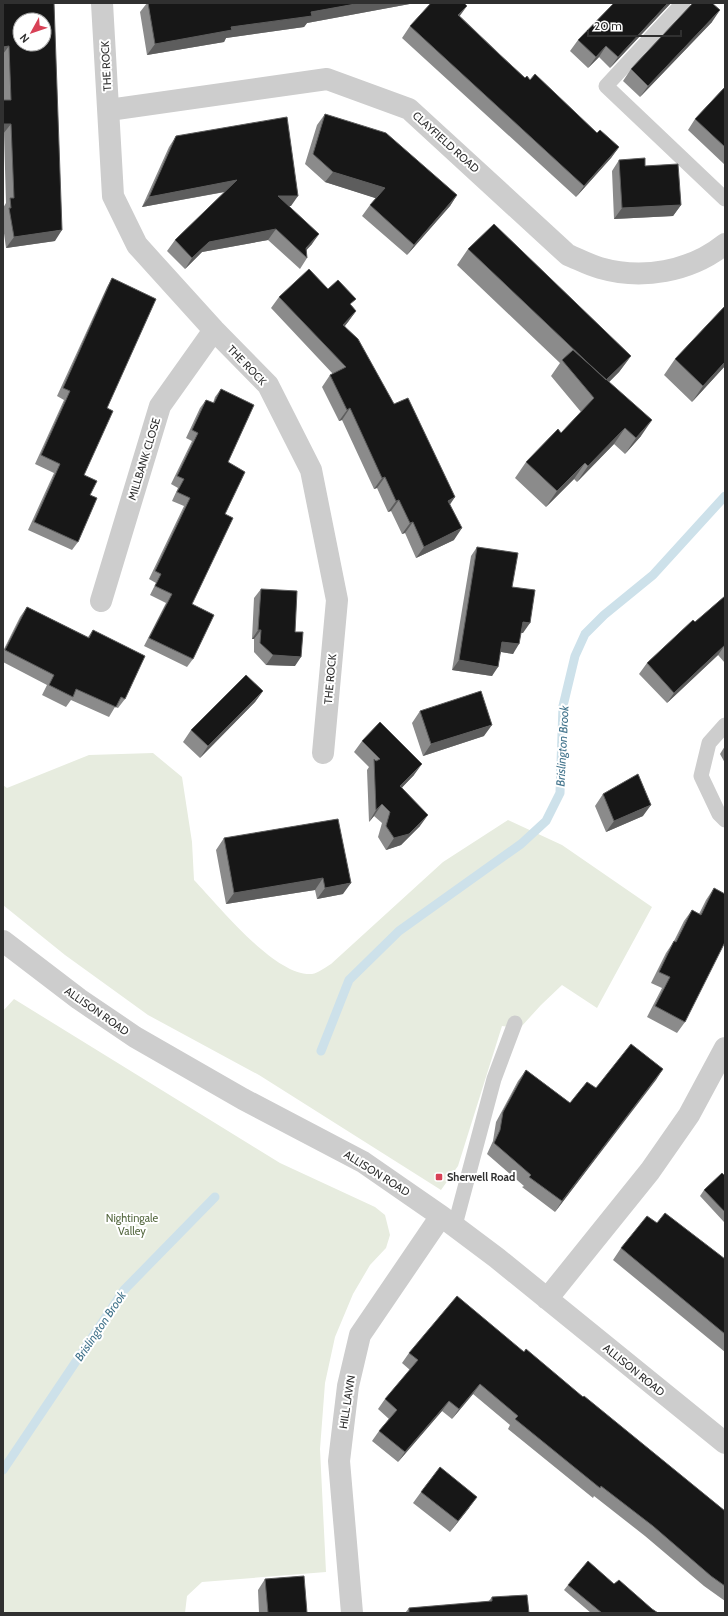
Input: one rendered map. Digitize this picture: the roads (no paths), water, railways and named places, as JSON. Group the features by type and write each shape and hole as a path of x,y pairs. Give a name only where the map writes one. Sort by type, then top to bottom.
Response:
{"street":[{"name":"THE ROCK","path":"102,3 113,196 137,245 214,330 268,385 311,470 337,600 323,753"},
{"name":"CLAYFIELD ROAD","path":"109,110 327,79 409,109 568,255 599,268 643,275 681,268 713,254 725,244"},
{"name":"MILLBANK CLOSE","path":"101,601 160,406 214,330"},
{"name":"ALLISON ROAD","path":"3,941 79,999 134,1037 243,1099 363,1162 448,1221 725,1443"},
{"path":"547,1300 650,1171 689,1115 725,1048"},
{"name":"HILL LAWN","path":"352,1613 339,1461 348,1386 360,1335 448,1221"}],"lane":[{"path":"683,3 606,86 725,199"},
{"path":"725,725 709,743 701,776 719,814 725,820"},
{"path":"448,1221 494,1079 515,1023"}],"waterway":[{"name":"Brislington Brook","path":"321,1051 349,980 399,931 521,844 546,821 560,793 563,706 575,656 585,634 604,615 653,575 725,496"},
{"name":"Brislington Brook","path":"3,1470 124,1290 215,1197"}],"place":[{"name":"Sherwell Road","path":"439,1177"}],"park label":[{"name":"Nightingale Valley","path":"132,1224"}]}
